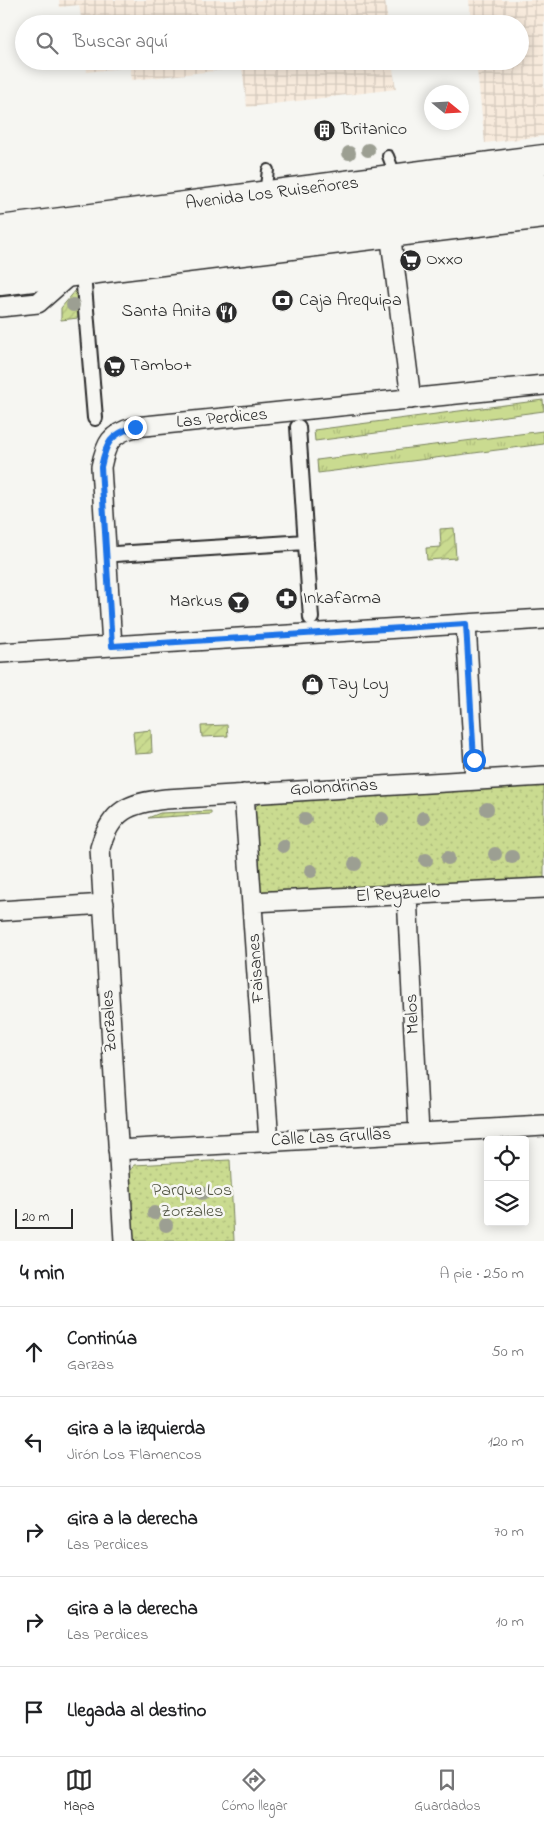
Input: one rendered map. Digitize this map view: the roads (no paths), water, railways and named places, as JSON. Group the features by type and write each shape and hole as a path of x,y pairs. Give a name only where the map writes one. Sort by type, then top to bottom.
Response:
{"main road":[{"name":"Avenida Los Ruiseñores","path":"0,230 267,183 392,167 544,159"},
{"name":"Avenida Los Ruiseñores","path":"476,195 544,176"},
{"name":"Avenida Los Ruiseñores","path":"0,255 544,187"},
{"path":"0,281 79,279 390,232 544,214"}],"street":[{"path":"390,232 411,400"},
{"path":"0,307 38,303 79,279 95,418"},
{"name":"Las Perdices","path":"112,646 101,467 110,439 120,431 135,427 544,385"},
{"path":"298,427 311,618"},
{"path":"115,554 306,542"},
{"path":"0,653 544,619"},
{"path":"466,624 475,780"},
{"name":"Golondrinas","path":"125,809 146,801 544,776"},
{"name":"Faisanes","path":"244,794 269,1142"},
{"name":"Zorzales","path":"124,1241 100,848 108,825 115,816 125,809"},
{"name":"El Reyzuelo","path":"252,902 544,888"},
{"name":"Melos","path":"407,895 419,1133"},
{"path":"0,911 104,904"},
{"name":"Calle Las Grullas","path":"118,1150 544,1126"}],"place":[{"name":"Britanico","path":"325,130"},
{"name":"Oxxo","path":"410,260"},
{"name":"Caja Arequipa","path":"283,301"},
{"name":"Santa Anita","path":"227,312"},
{"name":"Tambo+","path":"114,366"},
{"name":"Inkafarma","path":"287,599"},
{"name":"Markus","path":"239,602"},
{"name":"Tay Loy","path":"312,685"}],"park label":[{"name":"Parque Los Zorzales","path":"192,1201"}]}
